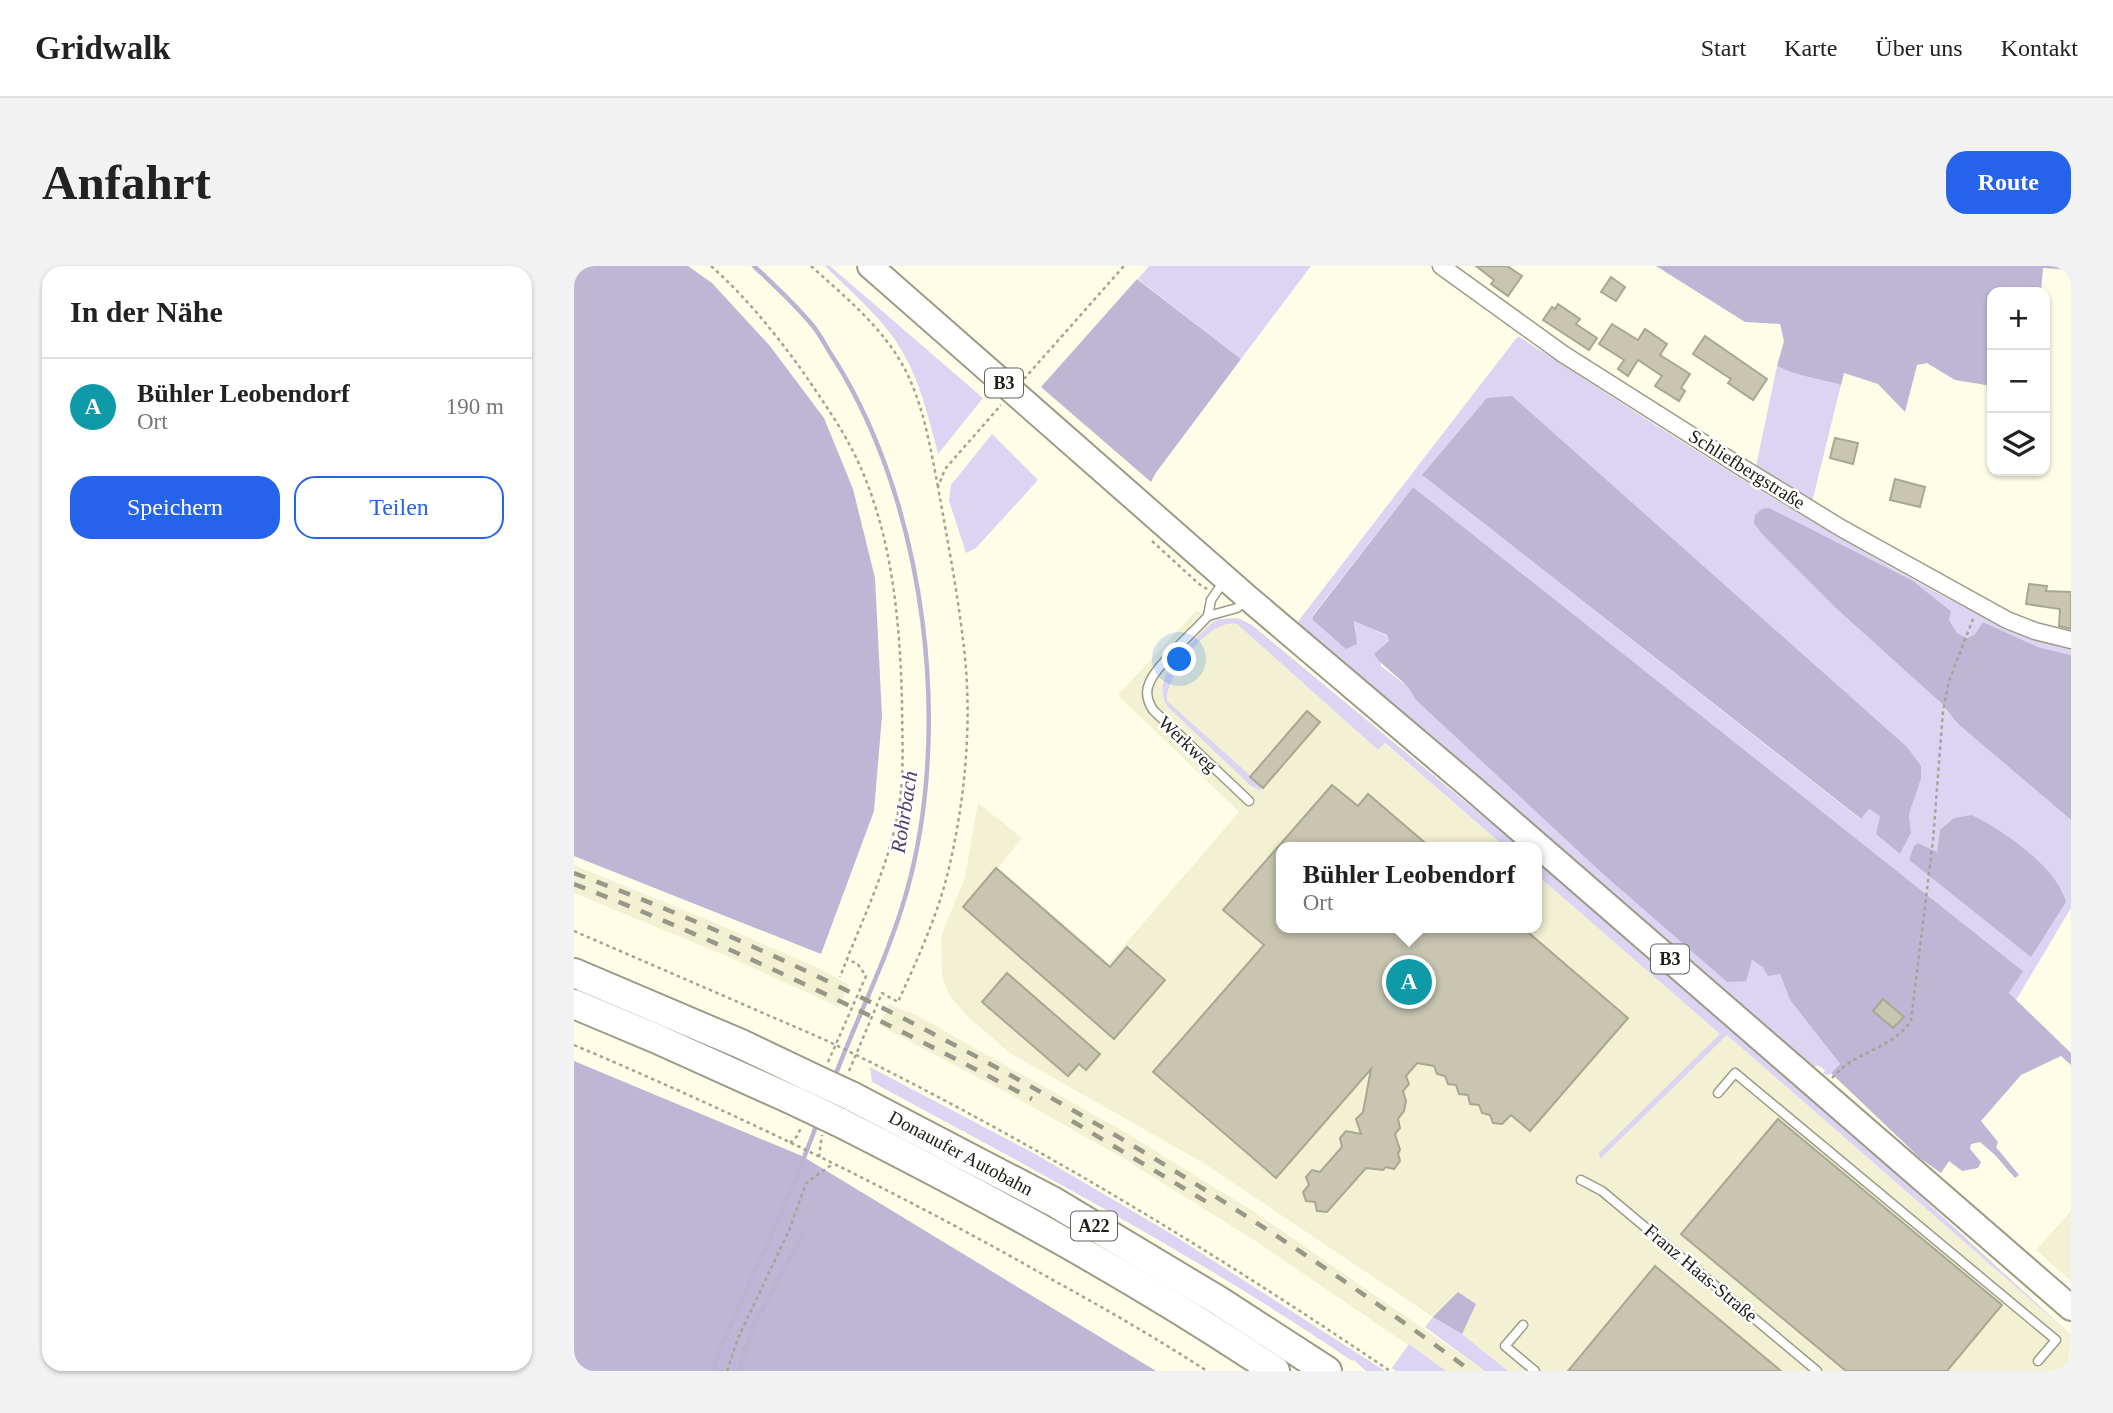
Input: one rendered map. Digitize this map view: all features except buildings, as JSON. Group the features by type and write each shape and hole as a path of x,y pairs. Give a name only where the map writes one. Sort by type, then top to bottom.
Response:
{"highway":[{"name":"Donauufer Autobahn","path":"574,973 718,1034 851,1096 1054,1202 1219,1301 1327,1371"},
{"name":"Donauufer Autobahn","path":"574,1004 703,1059 839,1122 1040,1228 1208,1326 1275,1371"}],"main road":[{"name":"B3","path":"870,266 1226,579 1534,842"},
{"name":"B3","path":"1542,849 2071,1308"}],"street":[{"name":"Schliefbergstraße","path":"1441,266 1563,354 1842,528 1980,606 2035,631 2071,640"}],"lane":[{"path":"1226,579 1211,600 1208,616 1237,608 1248,598"},
{"name":"Werkweg","path":"1208,616 1154,674 1147,687 1147,695 1153,710 1249,801"},
{"path":"1718,1093 1735,1073 2056,1340 2038,1361"},
{"name":"Franz Haas-Straße","path":"1581,1180 1602,1191 1817,1371"},
{"path":"1523,1325 1505,1346 1535,1371"}],"path":[{"path":"710,266 733,285 782,343 838,423 863,473 883,531 893,591 901,673 903,766 897,817 882,873 840,977"},
{"path":"811,266 867,317 902,363 915,394 938,487 964,641 967,709 963,790 947,874 921,951 898,1002 882,993 856,1055"},
{"path":"938,487 946,469 1124,266"},
{"path":"1821,1091 1838,1070 1856,1056 1902,1034 1911,1021 1933,840 1943,711 1949,681 1967,629 1980,606"},
{"path":"574,931 856,1055 1098,1185 1298,1309 1390,1371"},
{"path":"835,1045 866,976 857,963 847,960"},
{"path":"574,1045 678,1090 834,1164 1010,1255 1207,1371"},
{"path":"727,1371 739,1336 790,1228 806,1183 834,1164"}],"shaded area":[{"path":"574,266 688,266 712,283 770,346 824,418 853,489 875,578 882,716 874,811 821,954 574,856"},
{"path":"825,266 830,266 983,398 938,454 919,388 895,339 877,317"},
{"path":"1149,266 1311,266 1241,359 1138,279"},
{"path":"1656,266 2071,266 2071,270 2043,268 2041,287 1987,287 1987,385 1955,380 1927,363 1917,365 1905,412 1878,384 1844,373 1841,385 1799,375 1777,366 1784,341 1780,324 1745,322"},
{"path":"1137,279 1241,359 1151,482 1041,387"},
{"path":"1518,336 1736,476 1894,569 1993,621 2071,650 2071,655 2038,647 1983,622 1974,635 1967,638 1957,633 1949,620 1950,610 1913,581 1939,702 1958,724 2071,820 2071,908 2016,1000 2009,993 2022,970 1413,487 1313,615 1313,620 1356,631 1354,620 1387,636 1389,641 1381,651 1381,666 1411,689 1416,699 1604,875 1727,982 1751,960 1780,974 1790,1000 1840,1064 1829,1075 1823,1074 1825,1070 1817,1065 1813,1068 1793,1054 1296,624","holes":["1423,476 1921,779 1909,814 1911,833 1900,854 1876,834 1881,816 1869,809 1860,819","1972,815 2030,854 2063,892 2031,956 1909,860 1918,843 1938,853"]},
{"path":"1777,366 1799,375 1841,385 1811,506 1755,471"},
{"path":"1512,396 1907,747 1921,766 1921,779 1909,814 1911,833 1900,854 1876,834 1880,816 1869,809 1861,819 1422,475 1487,398"},
{"path":"992,434 1038,480 976,548 966,553 949,501 951,485"},
{"path":"1413,487 2023,971 2009,993 2071,1053 2071,1065 2061,1056 2021,1075 1981,1121 1998,1142 1996,1147 2019,1175 2015,1178 1980,1142 1971,1144 1970,1149 1981,1162 1978,1168 1962,1171 1949,1161 1941,1173 1921,1159 1831,1073 1840,1064 1790,1000 1780,974 1768,976 1763,967 1752,960 1746,981 1727,982 1604,875 1415,699 1407,686 1374,654 1389,641 1387,635 1354,621 1357,644 1346,649 1313,620 1313,616"},
{"path":"1769,508 1913,581 1951,611 1949,620 1957,633 1967,638 1974,635 1983,622 2038,647 2071,655 2071,820 1958,724 1939,701 1836,608 1762,534 1754,523 1755,515 1762,509"},
{"path":"1196,611 1237,624 1378,750 1384,743 1499,842 1276,842 1276,933 1542,933 1542,879 1720,1034 1727,1035 2071,1335 2068,1371 1508,1371 1462,1334 1202,1162 1011,1054 968,1017 949,995 942,976 941,936 965,877 978,803 1022,838 998,868 1109,963 1239,812 1118,695"},
{"path":"1238,618 1252,625 1514,842 1499,842 1385,743 1378,750 1237,624 1226,624 1202,638 1181,663 1168,690 1167,701 1262,786 1260,790 1251,786 1168,707 1163,696 1163,684 1174,661 1219,619"},
{"path":"1972,815 2028,851 2061,889 2066,902 2031,957 1909,860 1914,846 1918,843 1937,852 1940,830 1954,818"},
{"path":"574,865 823,970 849,985 839,1007 724,955 574,893"},
{"path":"1542,866 1905,1182 2071,1335 1727,1035 1600,1159 1599,1153 1720,1034 1542,879"},
{"path":"889,1004 916,1015 1123,1131 1253,1211 1485,1371 1446,1371 1254,1240 1121,1157 879,1025"},
{"path":"574,1061 802,1156 1156,1371 574,1371"},
{"path":"870,1067 1037,1155 1170,1233 1385,1371 1366,1371 1354,1360 1235,1285 1055,1181 872,1082"},
{"path":"2071,1211 2071,1281 2036,1250"},
{"path":"1458,1292 1476,1304 1462,1334 1433,1317"},
{"path":"1433,1317 1462,1334 1508,1371 1485,1371 1425,1327"},
{"path":"1409,1344 1446,1371 1396,1371 1392,1368"}],"waterway":[{"name":"Rohrbach","path":"754,266 816,330 867,420 892,483 910,551 922,621 928,692 928,762 920,830 899,917 835,1076"},
{"name":"Rohrbach","path":"712,1371 791,1191 817,1124"},
{"path":"739,1371 754,1324 804,1233"}],"railway":[{"path":"574,873 694,921 811,973 926,1030 1039,1091 1150,1156 1259,1225 1366,1296 1471,1371"},
{"path":"574,884 806,985 1032,1099"},
{"path":"1072,1121 1210,1204"}],"place":[{"name":"Bühler Leobendorf","path":"1409,982"}]}
